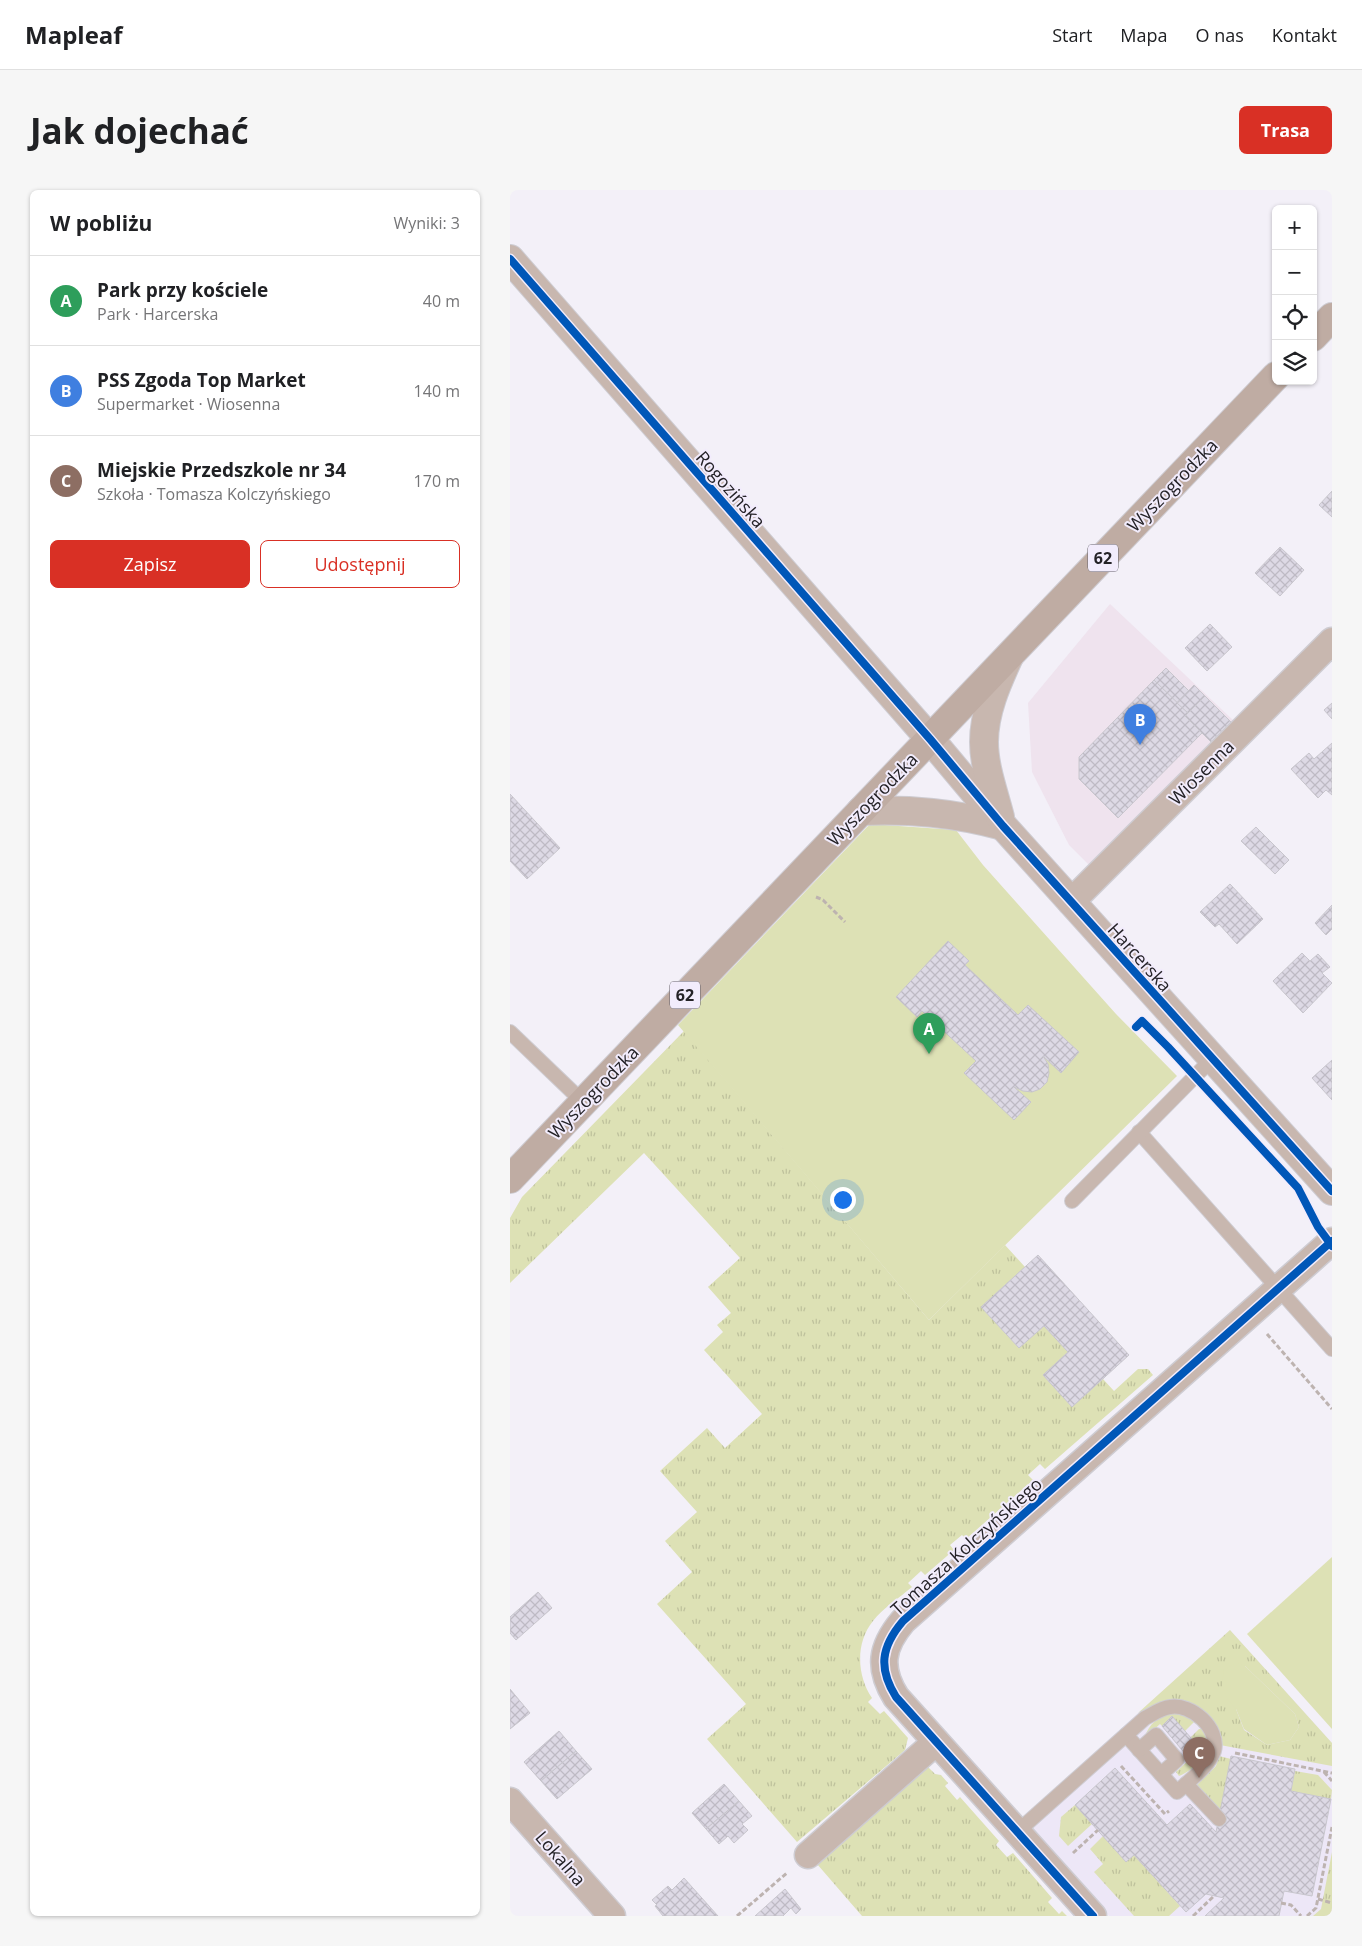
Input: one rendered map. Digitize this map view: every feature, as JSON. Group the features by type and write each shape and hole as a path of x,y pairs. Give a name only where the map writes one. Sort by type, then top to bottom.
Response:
{"main road":[{"path":"1317,333 1332,317"},
{"name":"Wyszogrodzka","path":"510,1179 1272,380"}],"street":[{"name":"Rogozińska","path":"510,259 930,739"},
{"name":"Wiosenna","path":"1070,902 1332,642"},
{"path":"1003,826 986,762 984,741 987,717 993,694 1010,655"},
{"name":"Harcerska","path":"930,739 1070,902 1332,1191"},
{"path":"861,811 935,812 978,819 1003,826"},
{"name":"Tomasza Kolczyńskiego","path":"1093,1916 896,1697 888,1684 884,1670 887,1645 894,1631 910,1614 1332,1241"},
{"path":"808,1855 936,1742"},
{"name":"Lokalna","path":"510,1800 612,1916"}],"lane":[{"path":"510,1032 583,1102"},
{"path":"1072,1202 1212,1059"},
{"path":"1139,1132 1332,1349"},
{"path":"1017,1832 1145,1718 1161,1710 1177,1706 1186,1708 1204,1720 1211,1731 1214,1749 1209,1760 1190,1787 1177,1792 1126,1735"},
{"path":"1139,1750 1156,1735 1177,1760 1161,1774"},
{"path":"1190,1787 1219,1819"}],"path":[{"path":"814,896 823,900 845,922"},
{"path":"1262,1327 1332,1409"},
{"path":"1214,1749 1332,1773"},
{"path":"1115,1760 1165,1814 1190,1787"},
{"path":"1324,1771 1332,1781"},
{"path":"1307,1916 1316,1908 1332,1827"},
{"path":"1069,1857 1098,1830"},
{"path":"737,1916 808,1855"},
{"path":"1193,1916 1214,1896"},
{"path":"1318,1899 1332,1902"},
{"path":"1280,1903 1291,1906 1301,1916"}],"shaded area":[{"path":"1110,604 1235,722 1089,865 1069,845 1032,772 1028,703"},
{"path":"1230,1630 1332,1743 1332,1916 1109,1916 1021,1819"}],"green space":[{"path":"870,824 956,830 983,865 1116,1014 1177,1076 929,1320 678,1025"},
{"path":"684,1031 929,1320 1005,1245 1025,1267 981,1307 1019,1348 1044,1326 1068,1352 1043,1375 1072,1407 1103,1379 1114,1391 1138,1369 1148,1369 1153,1375 1045,1469 1040,1464 1028,1475 1033,1480 966,1539 962,1535 950,1545 954,1550 925,1575 921,1571 908,1583 912,1587 886,1607 873,1621 863,1639 860,1660 863,1680 872,1698 868,1702 880,1714 884,1711 908,1738 905,1750 797,1842 707,1739 746,1704 657,1604 692,1572 665,1541 697,1512 660,1471 707,1428 725,1448 762,1414 704,1350 723,1332 717,1325 731,1313 708,1287 740,1258 644,1153 510,1283 510,1218 522,1197"},
{"path":"1332,1557 1332,1729 1247,1634"},
{"path":"1230,1630 1332,1743 1332,1766 1220,1745 1208,1716 1201,1708 1184,1701 1165,1702 1138,1713","holes":["1245,1666 1295,1714 1299,1727 1290,1740 1267,1745 1244,1730 1236,1709"]},
{"path":"1236,1663 1245,1666 1295,1714 1299,1727 1290,1740 1267,1745 1244,1729 1236,1709 1227,1699 1222,1684 1224,1669"},
{"path":"1175,1713 1195,1721 1185,1731 1172,1717 1162,1726 1160,1724 1144,1739 1155,1721"},
{"path":"1199,1729 1202,1729 1206,1737 1206,1751 1203,1758 1193,1768 1179,1776 1176,1772 1190,1759 1187,1756 1198,1746 1191,1737"},
{"path":"1219,1756 1231,1759 1221,1811 1197,1785 1216,1766"},
{"path":"927,1766 935,1774 941,1775 948,1783 945,1786 957,1800 960,1797 999,1841 996,1845 1007,1857 1013,1853 1052,1898 1048,1902 1059,1914 1062,1911 1067,1916 862,1916 817,1864"},
{"path":"1295,1771 1318,1775 1332,1790 1331,1799 1291,1791"},
{"path":"1075,1805 1092,1824 1068,1846 1059,1836 1061,1817"},
{"path":"1103,1836 1126,1862 1134,1855 1180,1906 1169,1916 1134,1916 1094,1872 1103,1864 1090,1849"},
{"path":"1332,1852 1332,1916 1313,1916 1321,1909"}],"building":[{"path":"1332,491 1332,517 1319,505"},
{"path":"1280,547 1304,570 1280,596 1255,573"},
{"path":"1210,624 1232,647 1207,671 1185,648"},
{"path":"1166,668 1189,691 1177,703 1154,680"},
{"path":"1154,680 1188,713 1185,716 1202,733 1118,818 1079,779 1079,757"},
{"path":"1194,685 1205,696 1188,713 1177,703"},
{"path":"1205,696 1231,722 1211,742 1185,716"},
{"path":"1332,703 1332,719 1324,710"},
{"path":"1332,743 1332,795 1326,790 1318,798 1291,769 1309,753 1314,759"},
{"path":"510,794 560,848 527,879 510,861"},
{"path":"1256,827 1289,860 1275,874 1241,841"},
{"path":"1230,884 1263,919 1237,944 1219,924 1215,927 1200,912"},
{"path":"1332,905 1332,929 1326,935 1315,923"},
{"path":"948,941 969,961 965,965 1018,1015 1028,1005 1079,1052 1061,1073 1043,1056 1048,1064 1047,1082 1040,1089 1032,1092 1014,1087 1031,1102 1014,1120 964,1073 976,1061 922,1011 917,1017 896,997"},
{"path":"1302,953 1310,961 1318,954 1330,967 1322,973 1332,983 1303,1013 1273,981"},
{"path":"1332,1060 1332,1100 1312,1078"},
{"path":"1038,1255 1129,1355 1072,1407 1043,1375 1068,1352 1044,1326 1019,1348 981,1307"},
{"path":"538,1592 552,1608 516,1640 510,1633 510,1617"},
{"path":"510,1689 530,1713 510,1729"},
{"path":"1172,1716 1198,1746 1187,1756 1162,1726"},
{"path":"559,1731 576,1751 541,1781 524,1762"},
{"path":"576,1751 592,1769 557,1799 541,1781"},
{"path":"1231,1756 1295,1769 1291,1791 1331,1799 1312,1896 1284,1891 1279,1916 1205,1916 1224,1898 1206,1894 1186,1912 1134,1855 1126,1862 1075,1805 1115,1768 1167,1825 1190,1804 1216,1832"},
{"path":"724,1784 739,1801 706,1829 692,1813"},
{"path":"739,1801 752,1816 742,1824 748,1830 734,1843 728,1836 719,1844 706,1829"},
{"path":"684,1878 718,1916 663,1916 652,1900 668,1886 672,1890"},
{"path":"785,1889 801,1909 796,1914 791,1908 783,1916 755,1916"}],"cycle path":[{"path":"510,259 930,739 1003,826 1332,1191"},
{"path":"1136,1027 1142,1021 1298,1188 1318,1227 1332,1246"},
{"path":"1093,1916 896,1697 886,1677 884,1658 886,1649 903,1621 1332,1241"}],"place":[{"name":"PSS Zgoda Top Market","path":"1140,745"},
{"name":"Park przy kościele","path":"929,1054"},
{"name":"Miejskie Przedszkole nr 34","path":"1199,1778"}]}
